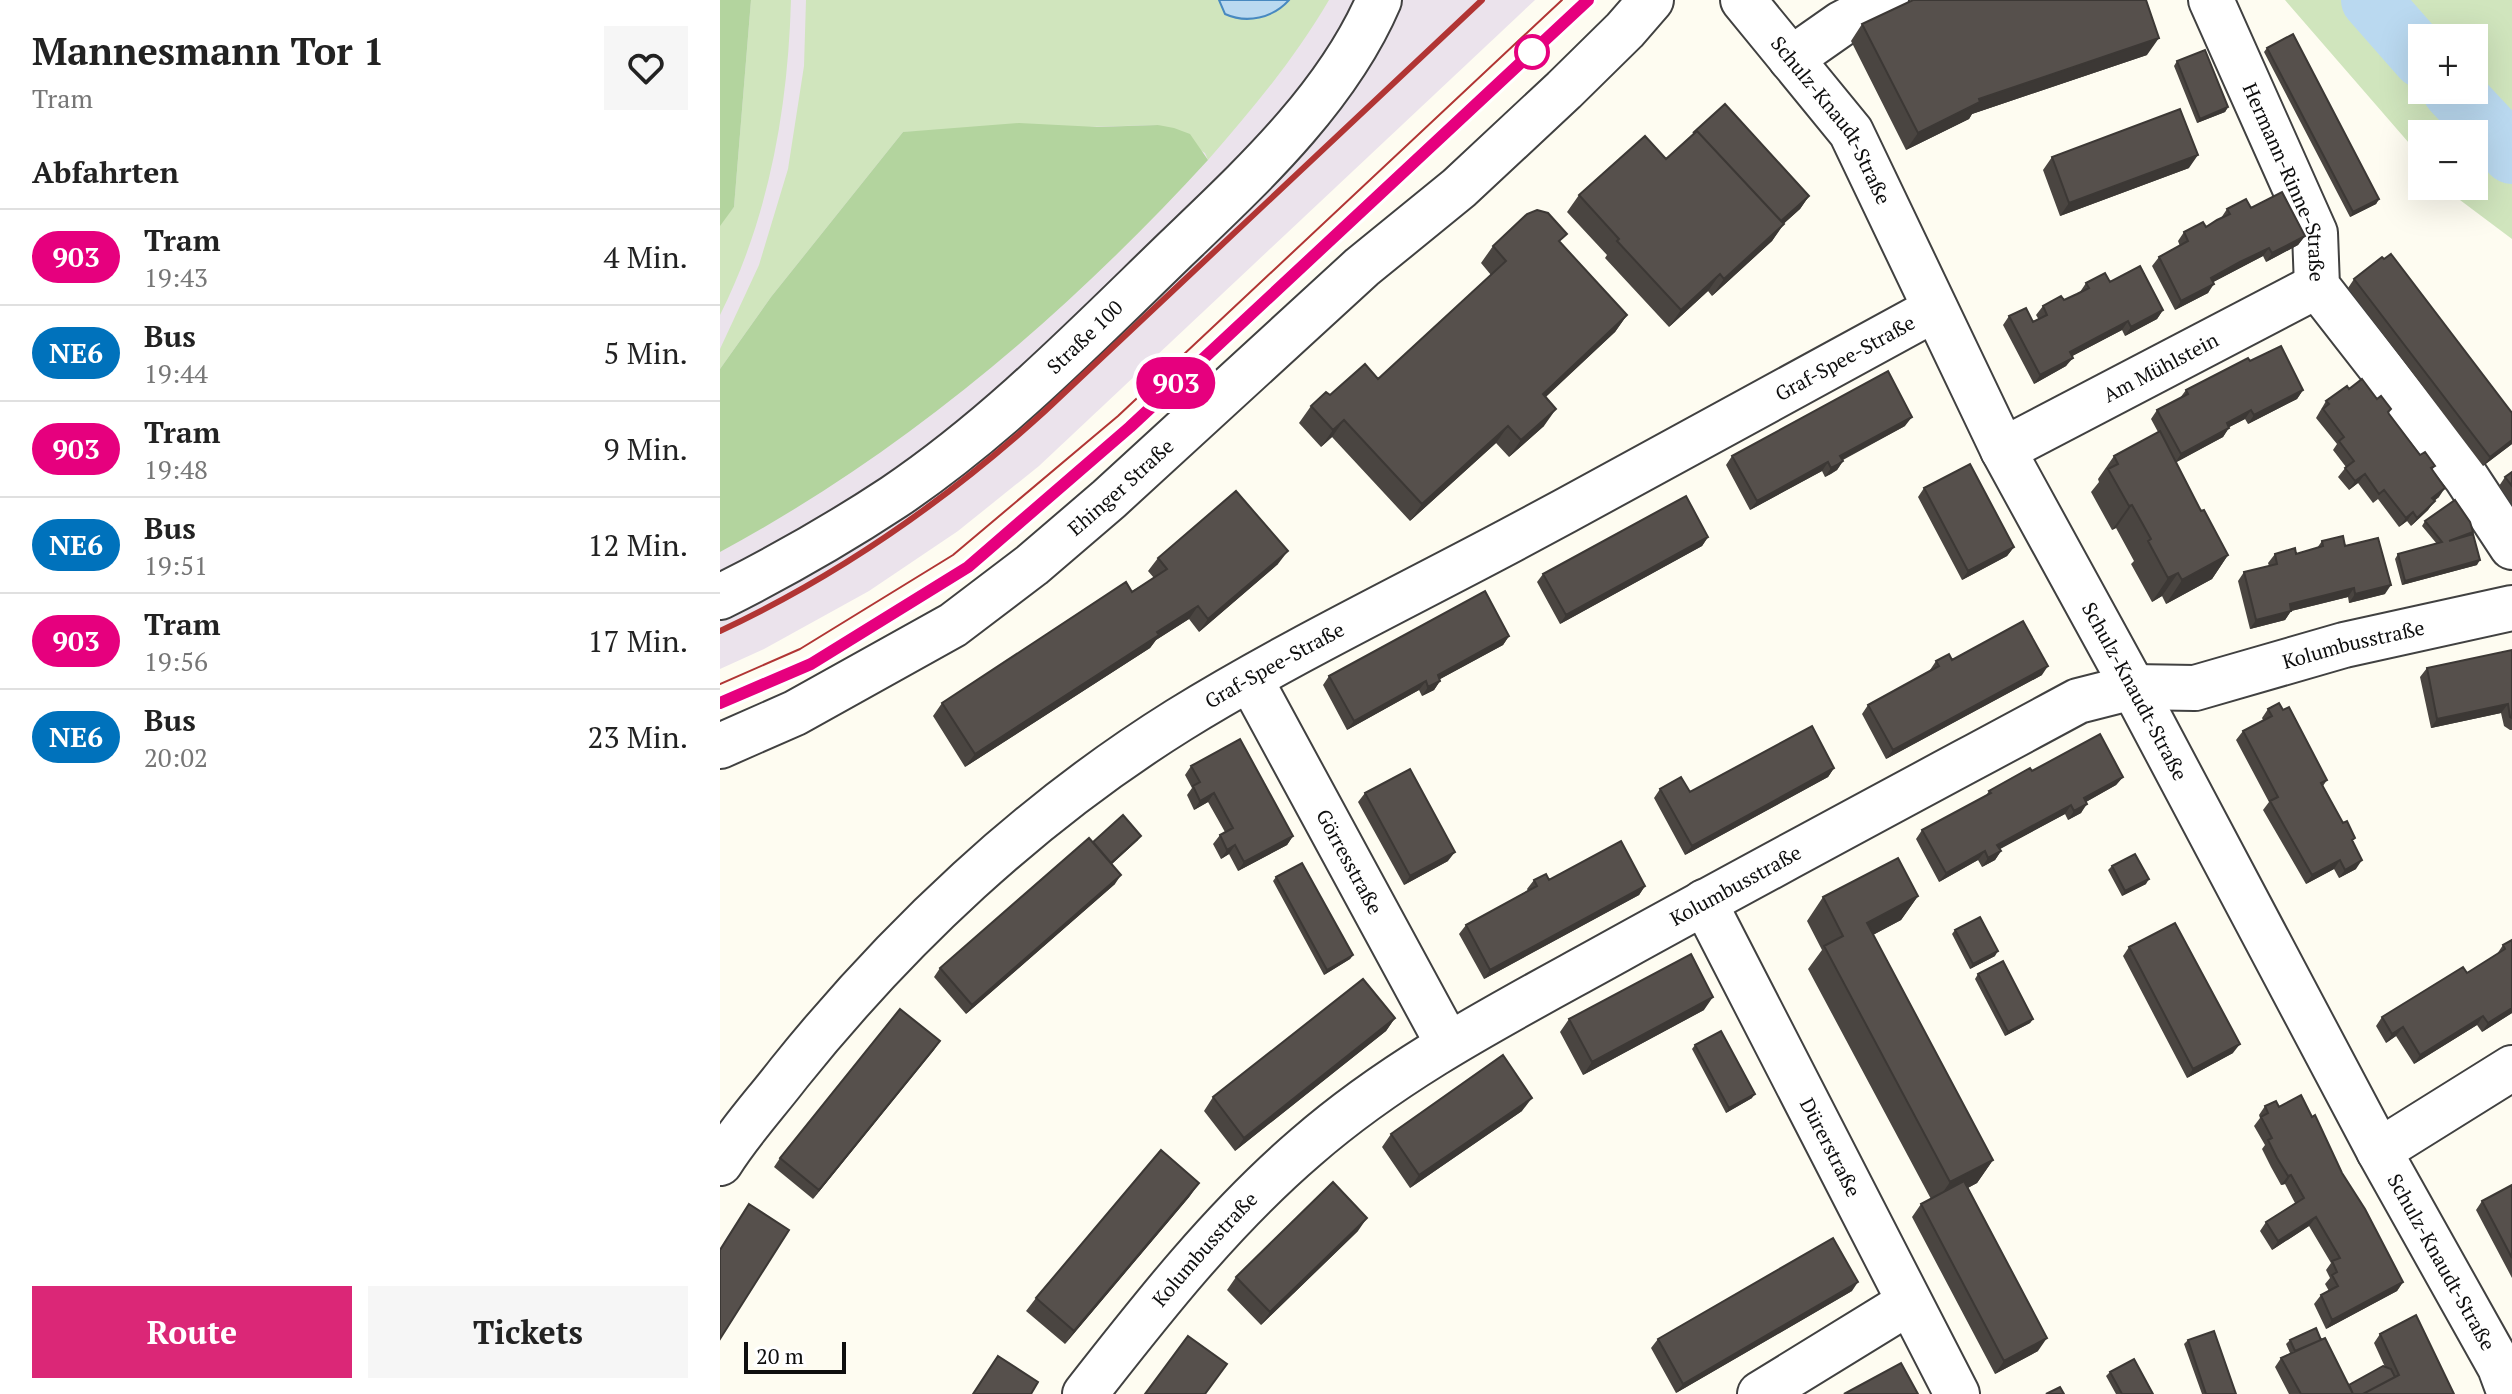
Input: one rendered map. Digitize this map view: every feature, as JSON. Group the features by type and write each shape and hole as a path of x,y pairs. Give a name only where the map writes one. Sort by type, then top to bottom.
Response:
{"street":[{"name":"Straße 100","path":"720,597 792,561 896,496 978,433 1055,365 1234,193 1283,140 1348,58 1379,0"},
{"name":"Ehinger Straße","path":"720,746 795,713 953,625 1032,565 1121,489 1362,267 1459,188 1564,90 1651,0"},
{"name":"Schulz-Knaudt-Straße","path":"1743,0 1851,132 2003,450 2133,687 2379,1151 2500,1367 2510,1394"},
{"path":"1791,59 1841,24 1886,0"},
{"name":"Hermann-Rinne-Straße","path":"2211,0 2315,233 2317,286 2466,477 2512,547"},
{"name":"Am Mühlstein","path":"2003,450 2317,286"},
{"name":"Graf-Spee-Straße","path":"720,1163 831,1021 909,936 986,866 1089,782 1178,721 1250,679 1935,309"},
{"name":"Kolumbusstraße","path":"1085,1394 1168,1288 1263,1186 1352,1109 1448,1044 1704,902 2078,701 2133,687 2195,688 2344,645 2512,608"},
{"name":"Görresstraße","path":"1250,679 1448,1044"},
{"name":"Dürerstraße","path":"1704,902 1957,1394"},
{"path":"2379,1151 2512,1068"},
{"path":"1760,1394 1908,1303"}],"shaded area":[{"path":"720,0 1535,0 1039,466 958,531 869,591 764,649 720,669"}],"green space":[{"path":"720,0 751,0 734,207 720,226"},
{"path":"751,0 791,0 786,81 773,162 763,201 737,278 720,315 720,224 734,207"},
{"path":"806,0 1329,0 1272,83 1208,160 1205,153 1158,125 903,132 771,297 720,369 720,349 759,265 788,169 804,66"},
{"path":"2285,0 2512,0 2512,239 2460,200 2488,200 2488,120 2408,120 2408,142"},
{"path":"1019,123 1097,127 1158,125 1174,128 1190,134 1208,160 1098,273 980,377 854,470 720,552 720,369 771,297 903,132"}],"water":[{"path":"1219,0 1289,0 1268,15 1242,19 1225,14"}],"building":[{"path":"1913,0 2146,0 2159,38 1979,99 1980,102 1918,133 1862,24"},
{"path":"2293,34 2379,199 2353,212 2267,48"},
{"path":"2205,50 2228,107 2200,119 2177,61"},
{"path":"1725,104 1809,196 1781,221 1697,131 1693,133"},
{"path":"2180,109 2198,155 2069,203 2052,157"},
{"path":"1697,131 1784,224 1724,279 1720,274 1681,310 1579,195 1645,136 1666,159"},
{"path":"2282,192 2305,236 2272,253 2269,248 2240,262 2211,278 2214,284 2181,301 2159,257 2188,241 2184,232 2203,222 2206,227 2230,214 2227,209 2246,199 2251,208"},
{"path":"1537,210 1548,213 1567,234 1559,241 1627,315 1543,394 1556,409 1521,440 1508,426 1422,504 1344,420 1333,430 1311,406 1326,392 1330,395 1365,364 1378,379 1506,261 1493,246 1527,214"},
{"path":"2391,254 2512,413 2512,440 2490,457 2354,279 2382,257 2384,259"},
{"path":"2140,266 2163,310 2131,327 2128,321 2070,352 2073,358 2040,375 2009,316 2026,308 2033,322 2047,315 2043,306 2061,296 2064,300 2089,288 2086,283 2105,273 2110,282"},
{"path":"2281,346 2303,390 2254,415 2251,410 2227,423 2229,428 2181,454 2157,410 2188,394 2186,390 2248,358 2250,361"},
{"path":"1888,371 1912,417 1840,456 1843,461 1837,465 1831,468 1828,462 1757,501 1732,456"},
{"path":"2362,379 2377,399 2381,396 2391,409 2389,414 2420,455 2425,452 2435,466 2431,468 2445,488 2432,498 2435,501 2417,518 2413,512 2406,518 2384,490 2379,494 2365,474 2355,481 2345,468 2354,461 2339,441 2344,437 2323,409 2329,404 2326,401"},
{"path":"2160,431 2201,511 2204,510 2228,555 2182,580 2178,573 2168,578 2148,541 2151,539 2108,469 2118,464 2114,456"},
{"path":"1970,464 2014,547 1968,571 1924,488"},
{"path":"2512,472 2512,486 2505,477"},
{"path":"1236,491 1288,551 1208,619 1198,606 1157,632 1159,635 975,754 942,703 1126,582 1132,592 1167,569 1158,558"},
{"path":"1686,496 1708,537 1566,615 1543,574"},
{"path":"2455,500 2473,532 2449,541 2473,534 2480,560 2405,581 2398,554 2442,542 2425,521"},
{"path":"2343,536 2345,546 2378,538 2391,585 2355,594 2354,588 2290,604 2291,611 2256,620 2244,572 2277,564 2275,554 2295,548 2296,554 2323,546 2322,541"},
{"path":"1485,591 1509,636 1438,675 1440,681 1428,687 1426,681 1354,721 1329,676"},
{"path":"2023,621 2048,666 1893,750 1868,705 1939,666 1936,661 1949,654 1952,660"},
{"path":"2512,650 2512,718 2508,704 2437,719 2427,668"},
{"path":"2279,703 2283,710 2289,707 2327,780 2321,783 2355,838 2352,840 2362,860 2345,870 2340,860 2312,875 2270,801 2278,797 2243,731 2272,716 2268,709"},
{"path":"1812,726 1834,768 1692,846 1660,789 1681,777 1690,792"},
{"path":"2100,734 2123,777 2084,798 2087,804 2074,811 2071,805 1997,845 2001,851 1988,858 1985,851 1946,873 1922,830 2030,768 2032,771"},
{"path":"1240,739 1293,836 1244,862 1235,845 1227,850 1220,835 1233,828 1214,793 1200,801 1193,786 1200,782 1191,766"},
{"path":"1410,769 1455,852 1410,876 1365,793"},
{"path":"1123,815 1141,836 1111,863 1093,842"},
{"path":"1089,838 1121,875 972,1005 940,968"},
{"path":"1621,841 1645,886 1490,970 1466,925 1537,886 1534,880 1546,874 1549,880"},
{"path":"2135,854 2149,879 2125,891 2112,866"},
{"path":"1898,858 1918,896 1867,923 1993,1160 1950,1182 1824,946 1843,936 1823,897"},
{"path":"1302,863 1353,955 1327,970 1276,877"},
{"path":"1980,917 1998,951 1973,964 1955,930"},
{"path":"2175,923 2240,1044 2193,1069 2129,947"},
{"path":"2512,940 2512,1008 2488,1023 2483,1016 2420,1055 2403,1027 2392,1034 2382,1017 2463,967 2467,973 2505,949 2503,945"},
{"path":"1691,954 1713,997 1592,1062 1569,1019"},
{"path":"2003,961 2033,1019 2008,1032 1978,974"},
{"path":"1363,979 1395,1018 1244,1138 1213,1097"},
{"path":"900,1009 940,1041 819,1190 780,1158"},
{"path":"1721,1031 1755,1094 1729,1108 1695,1045"},
{"path":"1503,1055 1532,1098 1419,1175 1391,1134"},
{"path":"2301,1095 2312,1117 2315,1115 2342,1173 2365,1209 2403,1282 2332,1320 2321,1295 2338,1286 2332,1275 2337,1272 2332,1261 2340,1258 2316,1217 2278,1241 2266,1222 2304,1198 2277,1158 2268,1140 2272,1138 2261,1117 2268,1113 2265,1106 2276,1101 2279,1107"},
{"path":"1161,1150 1199,1183 1074,1331 1036,1298"},
{"path":"1964,1181 2047,1338 2004,1361 1921,1204"},
{"path":"1333,1182 1367,1218 1270,1312 1236,1277"},
{"path":"2512,1185 2512,1258 2482,1201"},
{"path":"749,1204 789,1230 720,1339 720,1250"},
{"path":"1833,1238 1858,1282 1683,1384 1658,1339"},
{"path":"2416,1315 2454,1394 2363,1394 2399,1375 2380,1334"},
{"path":"2316,1328 2321,1340 2295,1351 2290,1340"},
{"path":"2214,1331 2236,1394 2206,1394 2188,1340"},
{"path":"1188,1336 1227,1364 1205,1394 1145,1394"},
{"path":"2325,1338 2353,1394 2301,1394 2281,1358"},
{"path":"998,1356 1038,1382 1031,1394 973,1394"},
{"path":"2134,1359 2153,1394 2122,1394 2110,1372"},
{"path":"1901,1363 1918,1394 1844,1394"},
{"path":"2383,1366 2391,1369 2395,1377 2363,1394 2353,1394 2349,1385"},
{"path":"2060,1387 2064,1394 2046,1394"}],"waterway":[{"path":"2371,0 2408,42"},
{"path":"2465,104 2512,154"}],"tram line":[{"path":"720,684 800,649 953,555 1118,416 1562,0"},
{"path":"720,703 811,664 968,567 1130,427 1588,0"},
{"name":"903","path":"720,703 811,664 968,567 1130,427 1588,0"}],"railway":[{"path":"720,631 808,586 850,560 931,505 1008,444 1482,0"}]}
